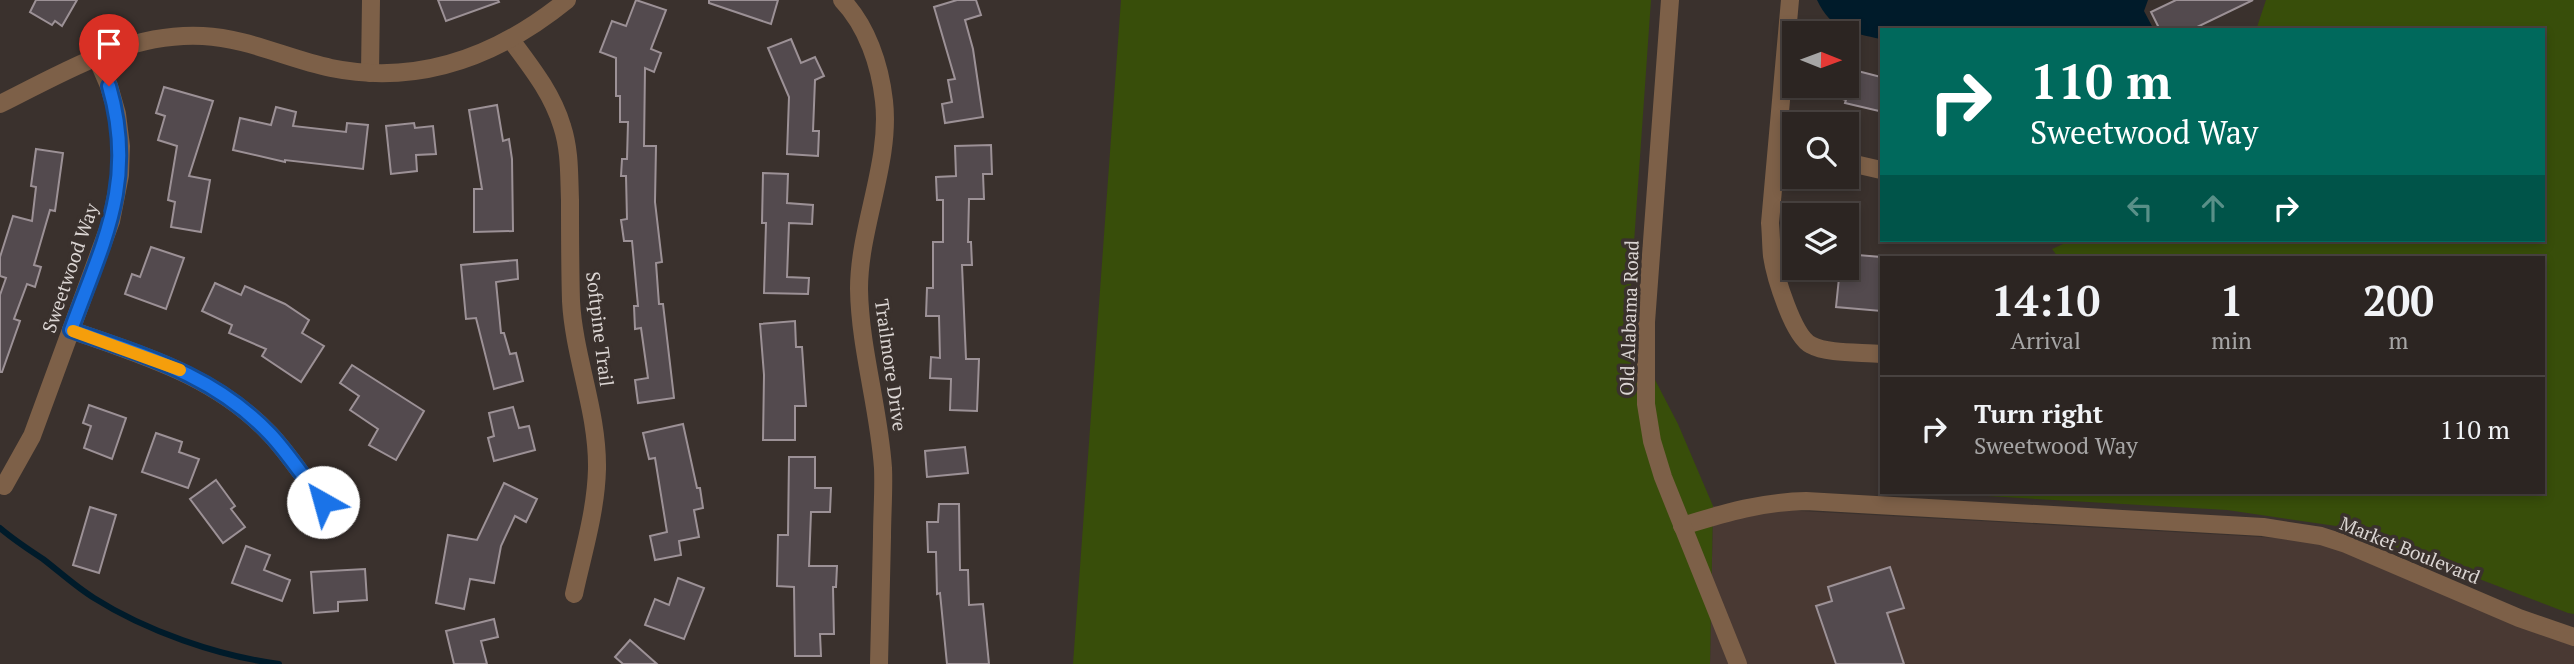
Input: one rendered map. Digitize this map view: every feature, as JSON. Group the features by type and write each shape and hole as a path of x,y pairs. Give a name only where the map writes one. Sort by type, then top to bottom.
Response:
{"street":[{"path":"370,73 371,0"},
{"path":"0,104 96,56 149,39 203,36 245,42 330,68 370,73 407,72 442,66 478,55 511,40 566,0"},
{"name":"Trailmore Drive","path":"842,0 865,35 879,70 885,103 884,141 863,244 859,288 861,323 879,429 883,470 879,664"},
{"name":"Old Alabama Road","path":"1670,0 1644,363 1646,404 1652,441 1682,526 1738,664"},
{"path":"1787,112 1790,0"},
{"name":"Softpine Trail","path":"511,40 551,98 569,156 571,303 595,436 597,468 594,509 574,594"},
{"name":"Sweetwood Way","path":"4,486 32,436 111,221 120,175 121,146 117,114 96,56"},
{"path":"1859,165 1880,170"},
{"path":"1782,167 1770,223 1772,258 1798,331 1808,344 1820,349 1880,354"},
{"path":"71,330 172,365 223,393 270,434 323,502"},
{"name":"Market Boulevard","path":"1682,526 1747,506 1806,501 2263,527 2321,536 2346,544 2519,618 2574,637"}],"shaded area":[{"path":"1713,506 2352,542 2574,632 2574,664 1710,664"}],"green space":[{"path":"1121,0 1651,0 1628,328 1678,424 1713,506 1710,664 1073,664"},
{"path":"2266,0 2574,0 2574,614 2343,527 2227,510 1952,494 2545,494 2545,256 2057,256 2052,249 2068,242 2545,242 2545,28 2257,28"}],"water":[{"path":"1817,0 2148,0 2144,11 2153,28 1880,28 1880,39 1859,34 1859,21 1832,21"}],"building":[{"path":"36,0 77,0 62,26 55,21 52,25 30,12"},
{"path":"438,0 498,0 499,2 446,21"},
{"path":"636,0 666,10 651,49 661,53 654,72 645,68 644,146 656,146 655,202 662,262 656,263 659,304 663,304 674,398 638,403 635,380 648,378 641,328 635,329 634,306 638,306 632,241 624,241 621,220 627,219 626,176 621,176 622,159 627,159 628,122 620,122 620,96 616,96 616,58 600,52 612,21 626,26"},
{"path":"709,0 778,0 771,24 709,3"},
{"path":"957,0 976,0 981,15 965,20 973,49 983,117 945,123 942,104 952,102 948,80 955,79 934,7"},
{"path":"2176,0 2253,0 2195,28 2159,28 2151,12"},
{"path":"791,39 801,63 815,57 824,76 815,80 813,131 819,131 818,156 787,154 789,97 768,48"},
{"path":"1859,71 1880,77 1879,111 1845,103 1846,100 1839,98 1859,98"},
{"path":"164,87 213,101 189,176 210,180 201,232 171,227 175,202 168,200 177,146 158,140 165,116 156,113"},
{"path":"497,105 503,141 509,139 512,159 513,231 474,232 474,189 482,189 469,110"},
{"path":"276,107 296,112 293,126 346,132 347,123 368,125 363,169 285,162 233,150 240,118 271,125"},
{"path":"414,123 415,128 433,126 436,154 416,155 417,171 391,174 386,126"},
{"path":"991,145 992,174 983,174 984,199 969,199 968,242 971,242 972,265 962,265 966,359 979,359 977,411 950,410 951,379 930,378 931,357 940,358 939,316 926,316 927,288 933,288 933,242 943,242 943,200 937,200 936,177 956,176 955,146"},
{"path":"36,149 63,153 55,211 50,210 34,265 41,267 35,287 27,284 14,319 20,321 0,372 0,295 6,278 0,276 0,257 13,216 32,221 36,187 31,186"},
{"path":"763,173 788,174 787,203 813,205 812,224 789,223 787,277 809,278 808,294 764,293 766,223 762,223"},
{"path":"151,247 184,258 166,309 125,294 132,274 140,277"},
{"path":"1859,255 1880,257 1880,311 1836,307 1839,280 1859,280"},
{"path":"517,260 518,279 496,282 501,333 504,333 510,354 516,353 523,381 494,389 476,318 466,319 461,265"},
{"path":"215,283 241,295 245,286 285,304 309,320 302,333 324,346 301,382 262,356 266,349 229,333 232,325 202,311"},
{"path":"795,321 796,347 802,347 806,406 795,406 795,440 763,440 764,375 760,324"},
{"path":"352,365 424,411 396,460 369,445 378,429 350,410 359,396 340,383"},
{"path":"89,405 126,418 112,459 84,448 91,426 83,423"},
{"path":"513,407 519,428 529,426 535,450 494,461 488,438 494,436 489,413"},
{"path":"683,424 703,508 694,510 699,537 679,541 681,555 655,560 650,536 667,532 655,458 649,459 643,433"},
{"path":"156,433 182,442 179,452 199,459 188,488 142,472"},
{"path":"965,447 968,473 927,477 925,451"},
{"path":"789,457 815,457 815,488 831,488 830,512 811,512 809,566 837,566 836,587 833,587 834,634 820,634 821,656 795,656 794,587 777,586 778,535 788,535"},
{"path":"216,480 235,506 231,509 245,527 223,543 190,499"},
{"path":"504,483 537,499 526,522 515,516 501,546 494,583 470,579 464,609 436,603 448,535 477,540"},
{"path":"939,504 959,504 960,570 968,570 969,605 983,604 989,664 947,664 940,593 937,594 936,552 928,552 927,522 938,522"},
{"path":"90,507 116,515 99,573 73,565"},
{"path":"246,546 270,555 264,570 290,580 282,601 232,583"},
{"path":"1890,567 1904,608 1887,613 1904,664 1836,664 1816,606 1832,601 1828,587"},
{"path":"365,569 367,600 338,602 338,611 314,613 311,572"},
{"path":"678,578 704,588 684,639 645,625 655,599 669,605"},
{"path":"494,619 498,637 481,641 487,664 454,664 446,631"},
{"path":"630,640 657,664 623,664 615,657"}],"waterway":[{"path":"0,528 87,594 136,621 207,648 279,664"}],"slow traffic":[{"path":"73,331 180,370"}],"route":[{"path":"109,86 117,114 121,146 120,175 111,221 71,330 172,365 223,393 270,434 323,502"}]}
